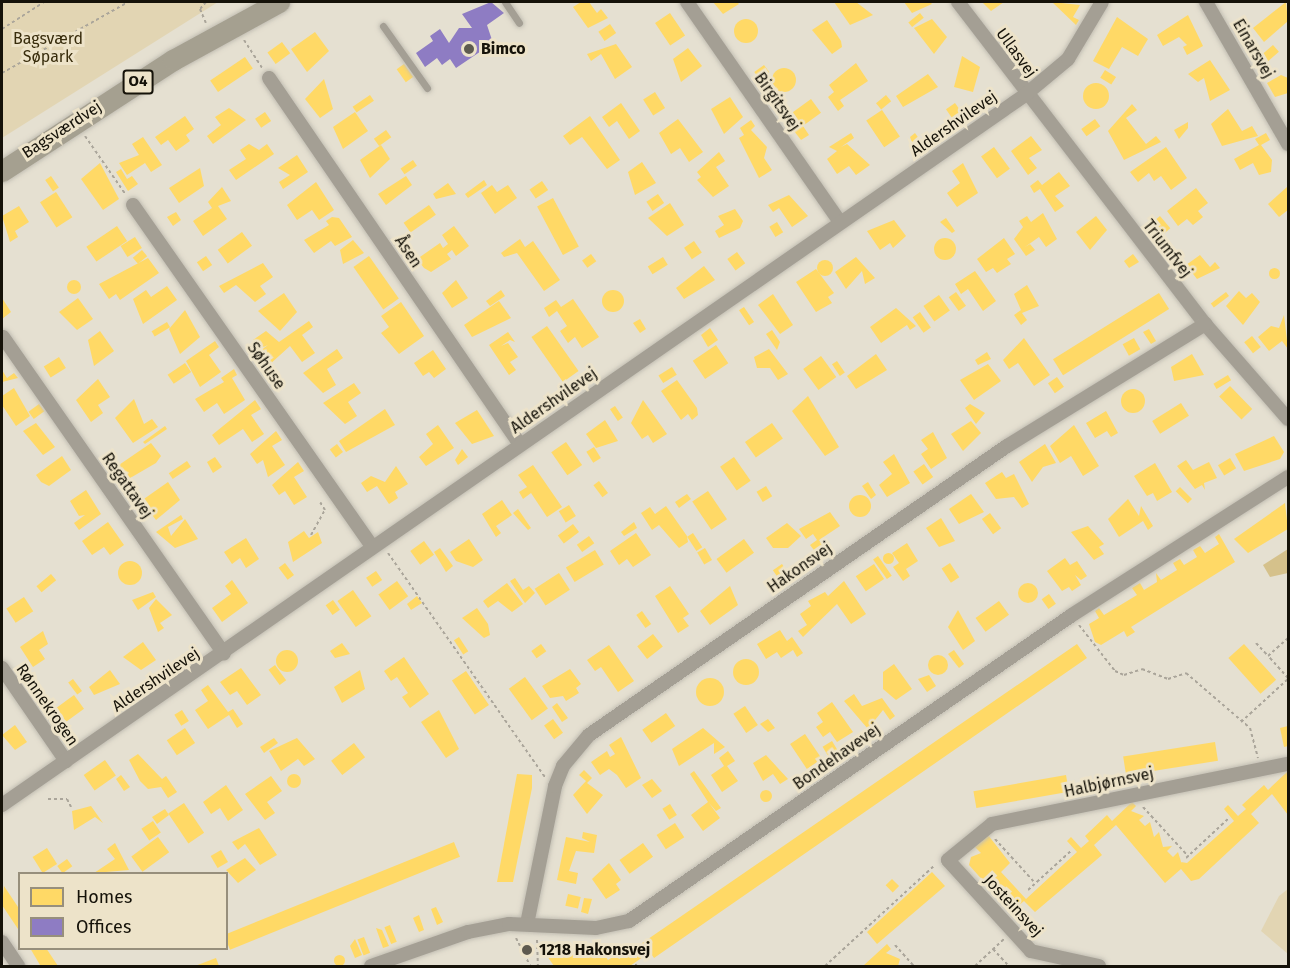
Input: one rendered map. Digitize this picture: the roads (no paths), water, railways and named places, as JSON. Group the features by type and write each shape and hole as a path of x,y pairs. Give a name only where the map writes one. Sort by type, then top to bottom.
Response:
{"main road":[{"name":"Bagsværdvej","path":"2,171 212,37 279,2"}],"street":[{"name":"Birgitsvej","path":"687,2 840,222"},
{"name":"Ullasvej","path":"958,2 1025,95"},
{"name":"Aldershvilevej","path":"2,805 224,654 376,543 1025,95 1068,59 1102,2"},
{"name":"Einarsvej","path":"1206,2 1288,144"},
{"name":"Åsen","path":"269,78 520,444"},
{"name":"Triumfvej","path":"1025,95 1204,324 1288,419"},
{"name":"Søhuse","path":"133,205 376,543"},
{"name":"Hakonsvej","path":"532,925 555,786 563,766 589,735 1007,446 1204,324"},
{"name":"Regattavej","path":"2,337 224,654"},
{"name":"Bondehavevej","path":"371,966 430,942 509,924 596,928 629,921 1072,615 1288,477"},
{"name":"Rønnekrogen","path":"2,668 66,761"},
{"name":"Halbjørnsvej","path":"948,860 986,828 1132,795 1288,764"},
{"name":"Josteinsvej","path":"948,860 1031,951 1099,966"},
{"path":"2,942 18,966"}],"lane":[{"path":"505,2 519,23"},
{"path":"383,26 427,88"}],"place":[{"name":"Bimco","path":"469,49"},
{"name":"1218 Hakonsvej","path":"527,950"}],"park label":[{"name":"Bagsværd Søpark","path":"48,48"}]}
